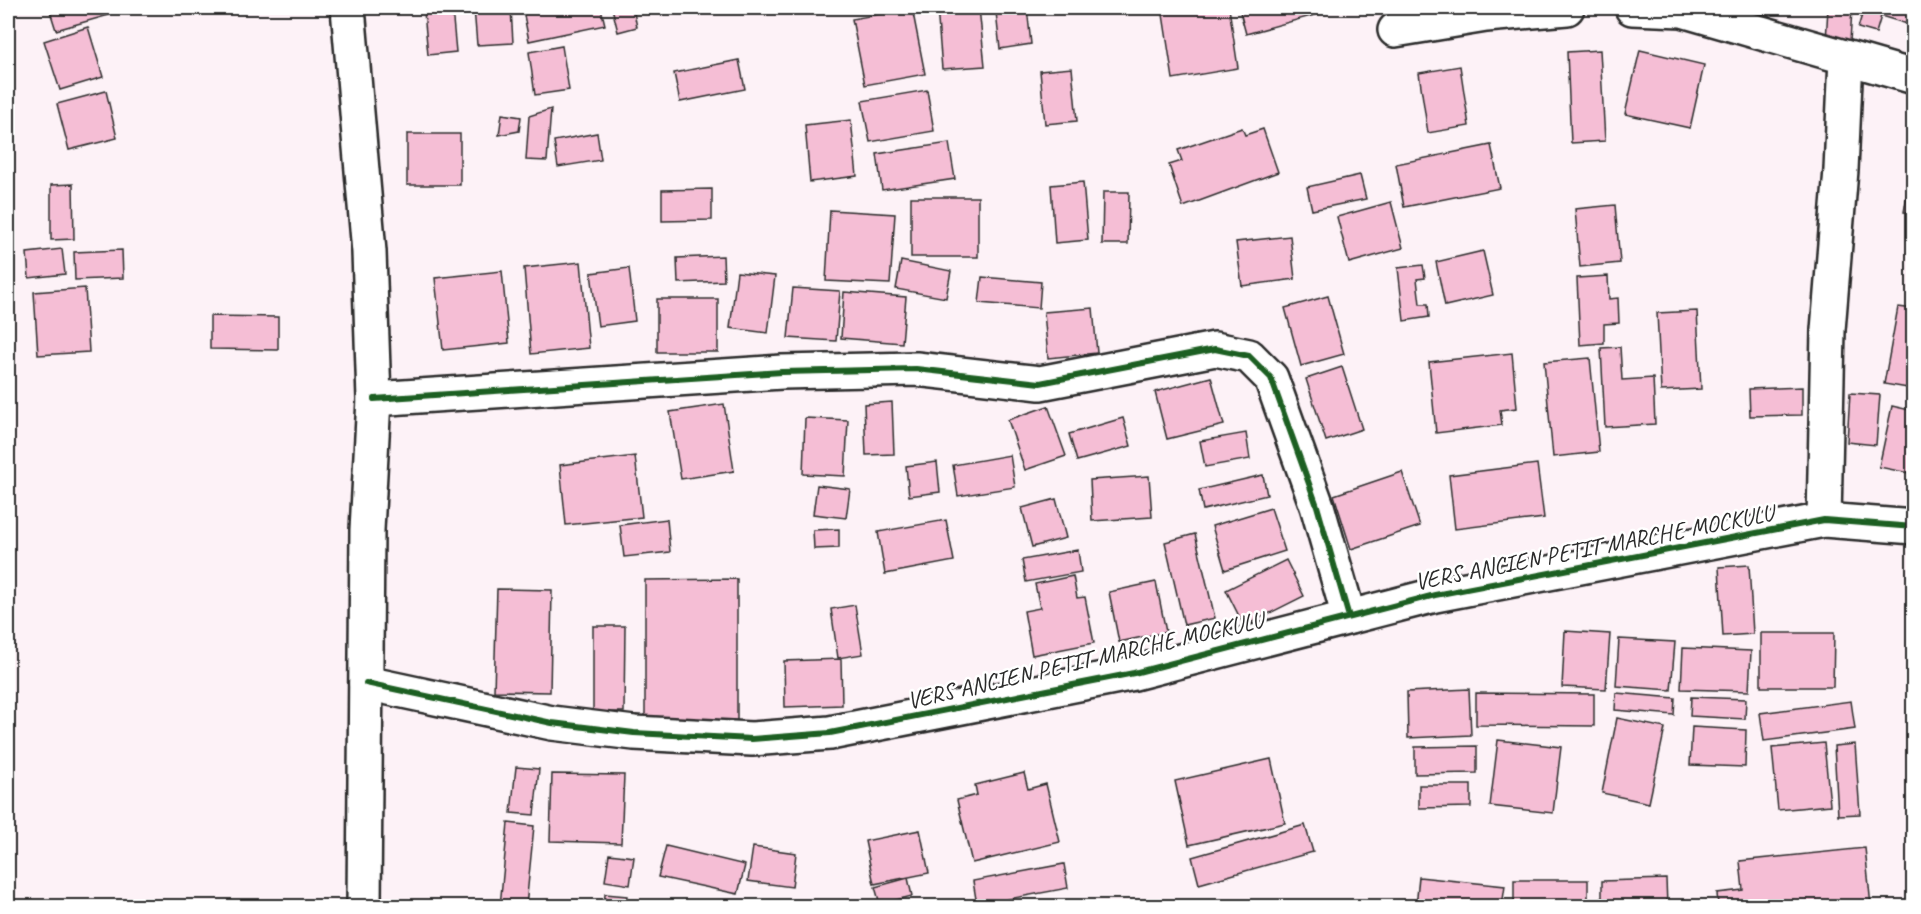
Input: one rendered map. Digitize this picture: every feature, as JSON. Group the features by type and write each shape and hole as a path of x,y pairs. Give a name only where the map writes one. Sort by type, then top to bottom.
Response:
{"street":[{"path":"338,906 364,906 366,530 374,399 369,252 348,8"},
{"path":"1395,30 1486,15 1567,8"},
{"path":"1632,8 1682,10 1914,76"},
{"path":"1824,520 1828,330 1841,170 1846,58"},
{"path":"374,399 782,372 916,369 1040,383 1215,349 1249,356 1271,378 1317,506 1349,617"},
{"name":"VERS ANCIEN PETIT MARCHE MOCKULU","path":"366,682 552,723 634,733 752,739 830,733 1134,673 1435,595 1824,520 1914,527"}],"building":[{"path":"49,8 107,8 109,15 56,30"},
{"path":"474,8 511,8 513,43 477,45"},
{"path":"601,8 605,25 529,41 523,10"},
{"path":"612,8 633,8 637,27 618,32"},
{"path":"912,8 925,74 865,85 852,19"},
{"path":"937,8 979,8 985,66 942,69"},
{"path":"1027,8 1031,44 1000,49 996,12"},
{"path":"1162,8 1229,8 1238,68 1173,79"},
{"path":"1239,8 1321,8 1322,13 1246,34"},
{"path":"1828,8 1852,8 1850,42 1826,41"},
{"path":"1864,8 1914,8 1914,26 1881,16 1876,33 1858,28"},
{"path":"452,9 456,52 428,55 424,12"},
{"path":"88,27 103,77 60,90 44,41"},
{"path":"562,46 569,90 535,95 529,52"},
{"path":"1600,50 1605,141 1571,143 1567,52"},
{"path":"1640,50 1704,65 1690,128 1625,114"},
{"path":"739,60 745,89 680,102 674,73"},
{"path":"1460,66 1469,126 1428,133 1419,73"},
{"path":"1072,68 1077,121 1045,124 1040,71"},
{"path":"927,90 934,131 870,142 862,101"},
{"path":"106,91 117,138 69,150 57,104"},
{"path":"551,109 547,161 526,160 529,116"},
{"path":"502,114 521,117 519,131 499,135"},
{"path":"851,120 857,176 810,182 805,125"},
{"path":"1242,128 1245,135 1263,129 1278,172 1183,207 1169,165 1182,161 1178,150"},
{"path":"597,133 601,160 558,167 554,141"},
{"path":"407,134 460,134 460,185 407,185"},
{"path":"949,143 955,179 882,190 877,154"},
{"path":"1491,145 1500,188 1404,207 1396,164"},
{"path":"1360,175 1366,199 1312,210 1307,187"},
{"path":"1910,178 1914,178 1914,213 1904,212"},
{"path":"1083,182 1088,240 1055,243 1051,185"},
{"path":"73,184 74,239 51,240 51,185"},
{"path":"712,189 712,220 662,221 662,190"},
{"path":"1103,192 1129,192 1128,244 1102,244"},
{"path":"911,197 978,197 978,257 911,257"},
{"path":"1391,202 1403,248 1349,263 1337,217"},
{"path":"1615,205 1620,263 1580,267 1575,209"},
{"path":"830,210 895,214 890,284 826,281"},
{"path":"1290,236 1295,279 1242,286 1236,242"},
{"path":"62,249 65,274 29,278 27,253"},
{"path":"122,250 123,278 75,280 74,252"},
{"path":"1483,251 1493,295 1445,306 1436,262"},
{"path":"723,256 724,281 678,283 677,258"},
{"path":"901,261 951,271 946,298 896,289"},
{"path":"581,262 589,348 531,354 524,268"},
{"path":"1423,265 1425,278 1417,279 1420,304 1428,304 1429,317 1404,321 1398,268"},
{"path":"629,268 635,321 598,326 591,273"},
{"path":"502,271 509,343 443,350 435,278"},
{"path":"737,272 775,276 768,333 730,328"},
{"path":"1608,276 1609,299 1618,298 1619,323 1604,324 1604,343 1580,345 1577,278"},
{"path":"982,277 1041,282 1039,308 979,303"},
{"path":"85,288 89,352 38,355 34,292"},
{"path":"793,288 840,291 836,341 788,338"},
{"path":"844,292 906,297 902,343 841,338"},
{"path":"1328,296 1344,354 1301,366 1285,308"},
{"path":"657,299 718,299 718,352 657,352"},
{"path":"1898,307 1914,309 1914,389 1884,384"},
{"path":"1093,308 1097,353 1048,358 1044,312"},
{"path":"1697,311 1701,389 1661,391 1657,313"},
{"path":"210,316 278,317 278,350 210,349"},
{"path":"1620,347 1622,380 1653,378 1655,424 1605,427 1601,348"},
{"path":"1512,353 1517,408 1500,410 1502,425 1436,433 1429,362"},
{"path":"1590,358 1599,452 1553,457 1544,362"},
{"path":"1342,367 1362,429 1326,441 1306,379"},
{"path":"1211,377 1224,425 1167,439 1155,392"},
{"path":"1802,387 1802,415 1750,416 1749,389"},
{"path":"1850,393 1880,395 1876,445 1847,442"},
{"path":"892,402 894,454 866,455 864,404"},
{"path":"724,404 734,471 681,479 670,412"},
{"path":"1048,406 1066,456 1025,470 1008,420"},
{"path":"1892,406 1914,411 1914,474 1879,467"},
{"path":"805,418 848,420 845,476 803,474"},
{"path":"1123,418 1131,446 1077,461 1069,434"},
{"path":"1246,433 1250,459 1205,467 1200,441"},
{"path":"1010,455 1015,487 958,496 953,465"},
{"path":"635,456 642,517 566,525 560,465"},
{"path":"937,462 940,492 909,496 906,466"},
{"path":"1537,464 1544,518 1455,529 1449,475"},
{"path":"1402,472 1420,526 1351,549 1334,495"},
{"path":"1263,475 1267,495 1203,510 1199,490"},
{"path":"1149,476 1152,517 1092,521 1090,480"},
{"path":"817,485 850,489 846,518 813,514"},
{"path":"1056,499 1066,538 1032,547 1022,508"},
{"path":"1271,508 1285,551 1225,570 1212,526"},
{"path":"667,519 670,552 624,557 620,525"},
{"path":"946,520 954,561 885,574 878,532"},
{"path":"839,529 839,548 814,549 813,530"},
{"path":"1195,534 1215,618 1184,625 1165,542"},
{"path":"1078,550 1081,572 1026,582 1022,560"},
{"path":"1286,560 1304,596 1244,626 1226,590"},
{"path":"1749,565 1753,634 1723,636 1719,567"},
{"path":"1073,576 1077,598 1085,597 1094,643 1032,655 1024,611 1040,608 1035,584"},
{"path":"737,579 737,723 645,723 645,580"},
{"path":"1156,582 1166,632 1119,642 1109,592"},
{"path":"497,589 552,590 550,692 494,691"},
{"path":"855,605 863,654 838,658 831,609"},
{"path":"593,626 625,626 624,712 593,712"},
{"path":"1565,631 1610,634 1606,689 1562,687"},
{"path":"1761,633 1834,633 1833,687 1761,687"},
{"path":"1619,639 1675,642 1671,690 1616,686"},
{"path":"1683,648 1751,651 1749,691 1681,689"},
{"path":"841,659 842,705 785,707 784,661"},
{"path":"1469,689 1471,735 1408,738 1407,692"},
{"path":"1476,693 1594,694 1594,726 1476,725"},
{"path":"1616,693 1675,698 1674,715 1615,710"},
{"path":"1691,697 1746,699 1745,719 1690,716"},
{"path":"1851,701 1855,729 1764,741 1760,713"},
{"path":"1617,718 1665,728 1649,803 1602,793"},
{"path":"1692,727 1746,730 1745,767 1690,765"},
{"path":"1498,740 1561,747 1553,813 1490,806"},
{"path":"1824,743 1830,805 1778,810 1772,748"},
{"path":"1855,744 1860,814 1838,815 1834,746"},
{"path":"1477,746 1477,773 1415,774 1415,747"},
{"path":"1271,759 1285,823 1189,845 1175,781"},
{"path":"516,767 539,769 534,815 511,813"},
{"path":"1024,773 1028,789 1046,784 1060,842 972,863 957,800 977,795 975,785"},
{"path":"552,774 624,775 621,843 550,841"},
{"path":"1419,785 1471,785 1471,807 1419,808"},
{"path":"508,823 534,826 526,906 500,906"},
{"path":"1305,825 1313,852 1199,884 1192,857"},
{"path":"920,830 929,873 874,884 865,841"},
{"path":"666,846 745,865 738,894 658,877"},
{"path":"753,847 796,853 792,887 748,881"},
{"path":"1865,848 1871,906 1718,906 1717,893 1743,890 1740,861"},
{"path":"609,854 634,857 630,885 605,881"},
{"path":"1064,864 1068,888 977,905 973,881"},
{"path":"1419,877 1505,886 1502,906 1416,906"},
{"path":"908,878 912,896 880,904 875,887"},
{"path":"1666,879 1667,906 1602,906 1602,881"},
{"path":"1514,880 1588,880 1588,906 1514,906"},
{"path":"605,894 627,896 626,906 604,906"},
{"path":"650,902 698,905 698,906 650,906"}],"cycle path":[{"path":"374,399 782,372 916,369 1040,383 1215,349 1249,356 1271,378 1317,506 1349,617"},
{"path":"366,683 552,723 634,733 752,739 830,733 1134,673 1435,595 1824,520 1914,527"}]}
